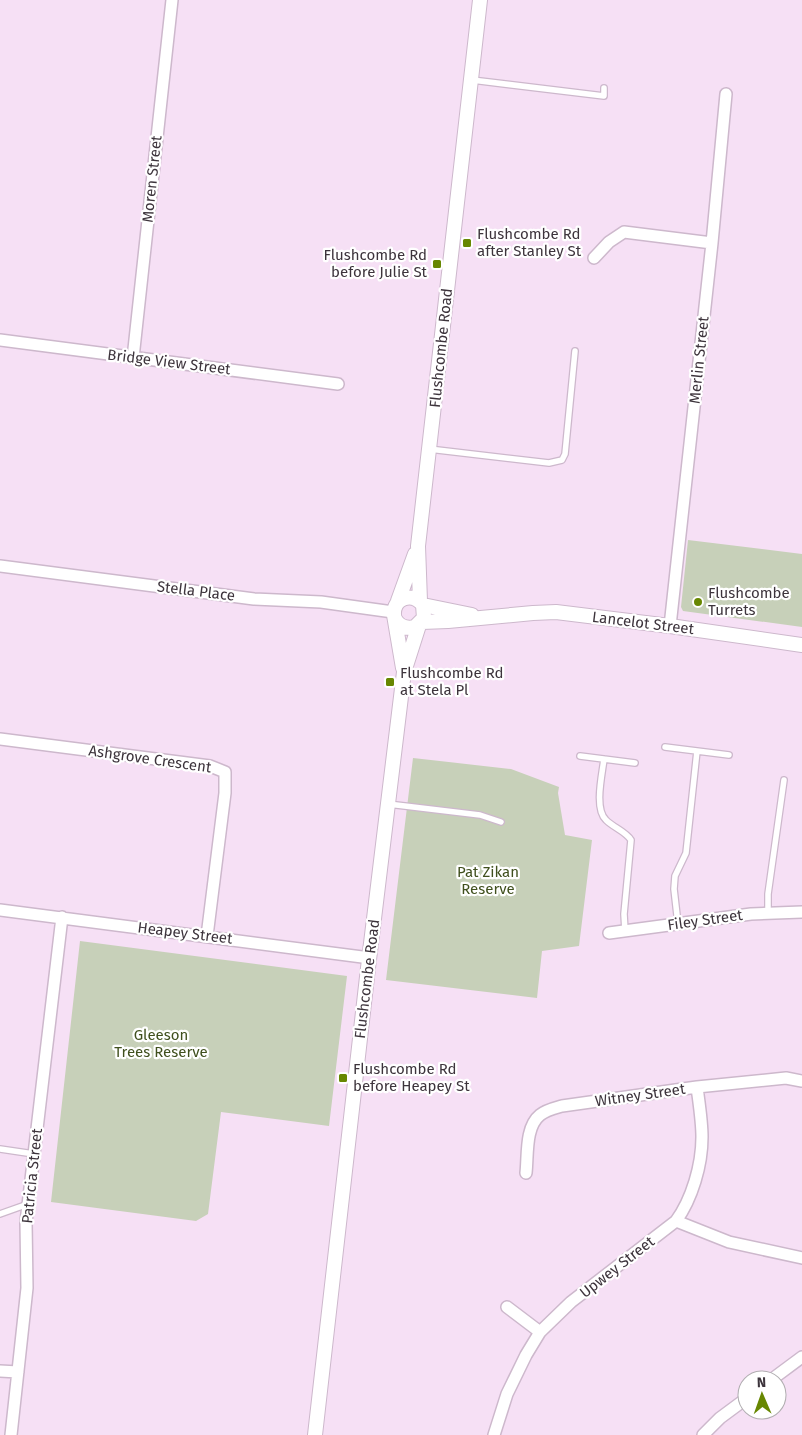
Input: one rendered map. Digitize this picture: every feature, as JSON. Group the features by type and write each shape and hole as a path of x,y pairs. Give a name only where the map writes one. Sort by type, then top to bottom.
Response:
{"street":[{"name":"Moren Street","path":"133,358 172,0"},
{"name":"Flushcombe Road","path":"421,603 418,546 480,0"},
{"name":"Merlin Street","path":"670,626 712,244 726,94"},
{"path":"594,258 609,242 624,232 712,244"},
{"name":"Bridge View Street","path":"0,340 338,384"},
{"name":"Flushcombe Road","path":"404,672 395,611 418,546"},
{"name":"Stella Place","path":"0,566 254,599 321,602 395,611"},
{"path":"407,597 411,597 421,603 425,614 420,623 410,628 405,628 397,623 395,611 407,597"},
{"name":"Lancelot Street","path":"421,603 483,617"},
{"name":"Lancelot Street","path":"420,623 556,612 802,644"},
{"name":"Flushcombe Road","path":"315,1435 404,672 420,623"},
{"name":"Ashgrove Crescent","path":"0,739 210,766 225,772 225,793 207,936"},
{"name":"Heapey Street","path":"0,910 370,958"},
{"name":"Filey Street","path":"609,934 768,913 802,912"},
{"name":"Patricia Street","path":"11,1435 27,1288 26,1222 62,918"},
{"name":"Witney Street","path":"526,1173 530,1135 535,1120 546,1111 562,1106 697,1087 786,1078 802,1081"},
{"name":"Upwey Street","path":"494,1435 507,1394 526,1355 540,1332 571,1302 676,1221 685,1209 696,1182 702,1138 697,1087"},
{"path":"676,1221 729,1242 802,1258"},
{"path":"507,1307 540,1332"},
{"path":"784,1370 802,1357"},
{"path":"0,1371 18,1372"},
{"path":"703,1435 720,1418 737,1405"}],"lane":[{"path":"470,79 604,96 604,88"},
{"path":"429,449 549,462 562,460 566,454 575,351"},
{"path":"665,747 729,755"},
{"path":"678,924 674,889 675,876 686,853 697,751"},
{"path":"580,756 636,763"},
{"path":"604,759 600,804 601,814 605,820 626,834 631,840 624,914 625,931"},
{"path":"768,913 768,894 784,780"},
{"path":"388,804 480,815 501,822"},
{"path":"0,1149 34,1154"},
{"path":"0,1214 28,1204"}],"green space":[{"path":"688,540 802,554 802,627 683,611 681,607"},
{"name":"Pat Zikan Reserve","path":"413,758 511,769 559,787 558,793 565,835 592,840 579,946 542,951 537,998 386,980"},
{"name":"Gleeson Trees Reserve","path":"80,941 347,976 329,1126 221,1112 208,1214 196,1221 51,1202"}],"place":[{"name":"Flushcombe Rd after Stanley St","path":"467,243"},
{"name":"Flushcombe Rd before Julie St","path":"437,264"},
{"name":"Flushcombe Turrets","path":"698,602"},
{"name":"Flushcombe Rd at Stela Pl","path":"390,682"},
{"name":"Flushcombe Rd before Heapey St","path":"343,1078"}]}
